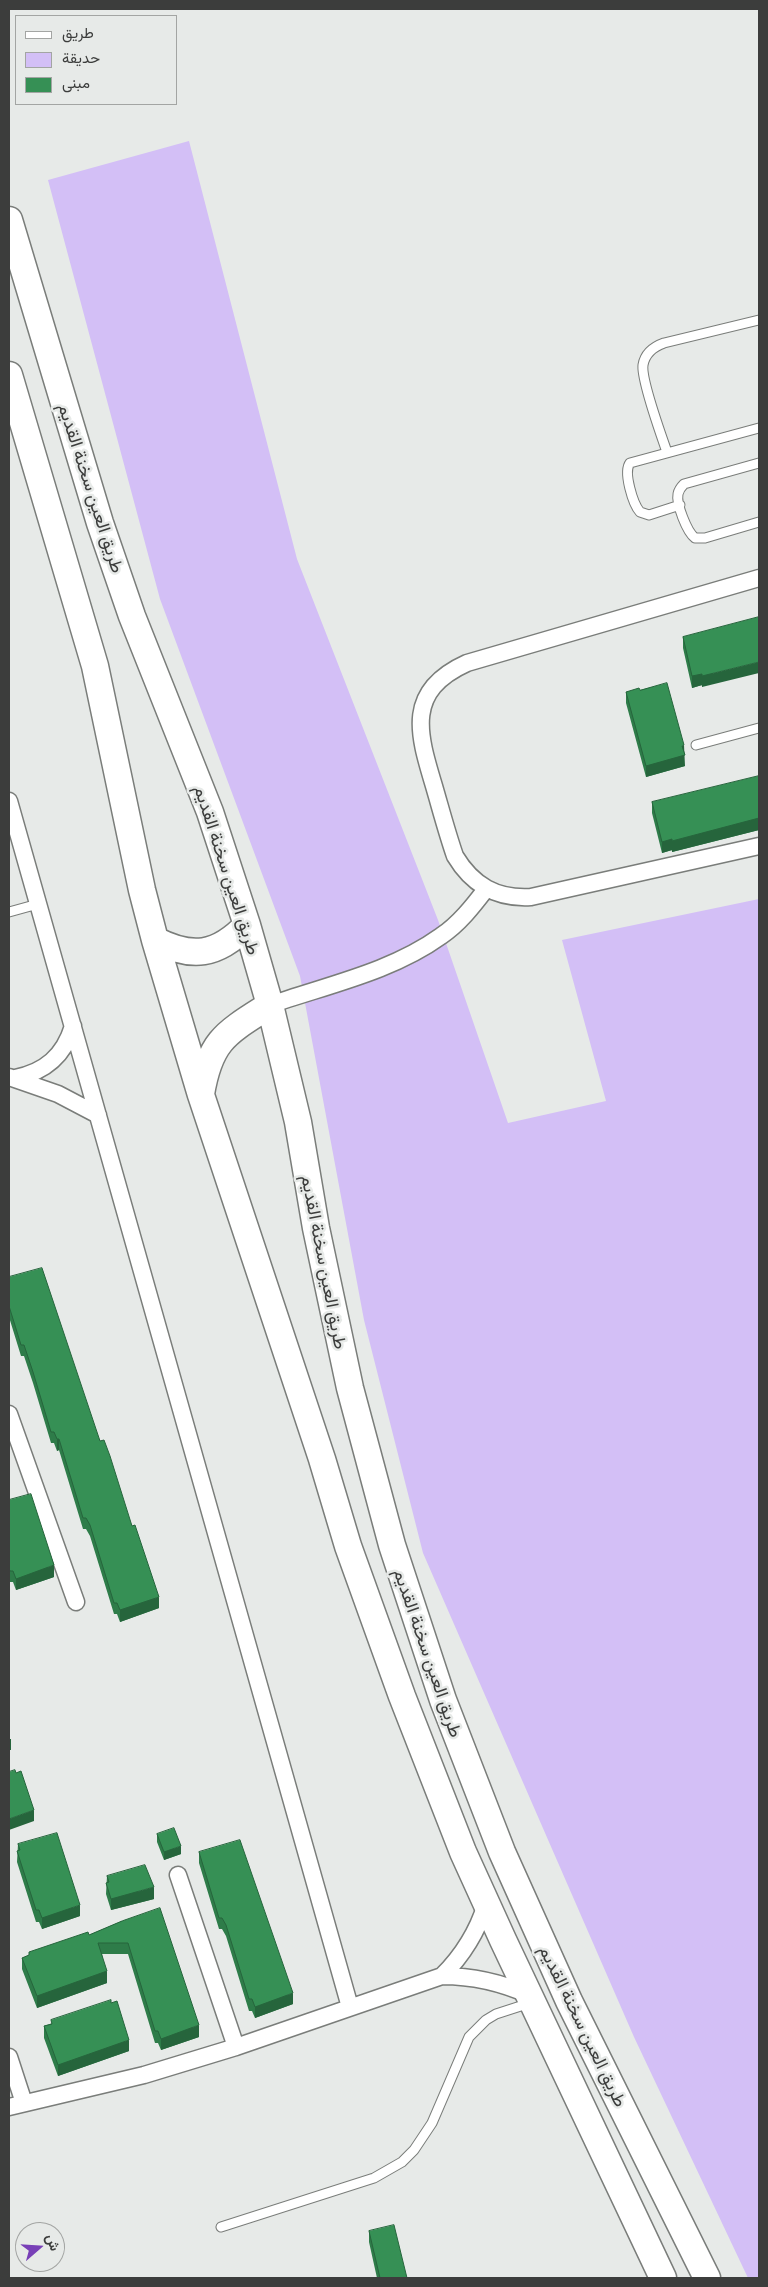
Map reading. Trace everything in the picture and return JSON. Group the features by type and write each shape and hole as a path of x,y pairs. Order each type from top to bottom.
{"main road":[{"name":"طريق العين سخنة القديم","path":"9,220 100,523 132,616 210,812 270,1005 298,1122 316,1228 350,1388 392,1545 443,1700 502,1852 569,2001 707,2278"},
{"name":"طريق العين سخنة القديم","path":"9,375 95,666 142,890 155,940 201,1095 322,1459 348,1546 402,1696 463,1852 663,2278"},
{"path":"155,940 173,950 194,953 214,950 232,940 246,925"},
{"path":"201,1095 205,1068 214,1049 227,1032 270,1005"}],"street":[{"path":"759,578 467,663 443,677 434,687 422,712 420,739 455,856 463,870 486,890 501,895 516,898 531,897 759,846"},
{"path":"9,801 350,2007"},
{"path":"270,1005 365,974 418,950 442,936 464,916 486,890"},
{"path":"12,1077 38,1072 57,1058 67,1043 73,1026"},
{"path":"12,1077 58,1094 98,1115"},
{"path":"9,1414 14,1448 76,1602"},
{"path":"178,1875 236,2047"},
{"path":"442,1976 454,1964 469,1943 486,1904"},
{"path":"9,2057 16,2105 144,2075 236,2047 442,1976 477,1978 495,1982 531,1999"}],"lane":[{"path":"667,452 643,374 645,358 649,351 664,344 759,320"},
{"path":"680,505 648,515 640,512 627,474 627,466 634,461 759,428"},
{"path":"759,463 684,484 678,493 687,530 694,538 700,539 759,522"},
{"path":"696,745 759,728"},
{"path":"9,912 38,904"},
{"path":"221,2226 374,2178 402,2162 414,2150 432,2123 469,2037 486,2020 531,1999"}],"green space":[{"path":"189,141 297,559 438,920 508,1123 606,1101 562,940 759,899 759,2278 748,2278 634,2037 423,1553 364,1320 300,976 160,599 48,180"}],"building":[{"path":"759,617 759,662 702,676 702,674 692,676 683,637"},
{"path":"667,683 685,755 646,766 626,692"},
{"path":"759,776 759,818 662,842 652,802"},
{"path":"42,1268 100,1441 104,1440 132,1526 135,1525 159,1597 120,1610 117,1603 114,1603 90,1525 86,1518 83,1518 59,1439 57,1439 54,1432 51,1432 24,1345 21,1345 9,1306 9,1277"},
{"path":"31,1494 54,1565 16,1579 13,1571 10,1571 9,1568 9,1500"},
{"path":"15,1770 16,1773 21,1771 34,1810 9,1819 9,1772"},
{"path":"174,1828 181,1846 164,1852 157,1834"},
{"path":"57,1833 80,1905 42,1918 39,1910 36,1910 17,1851 20,1850 18,1844"},
{"path":"240,1840 293,1993 255,2007 252,1999 249,1999 226,1925 222,1918 219,1918 199,1852"},
{"path":"145,1865 154,1887 111,1899 106,1883 109,1882 107,1876"},
{"path":"160,1908 199,2025 161,2039 158,2031 155,2031 128,1943 98,1943 107,1971 37,1996 22,1958 29,1955 29,1952 88,1932 89,1935"},
{"path":"111,2000 111,2003 117,2001 129,2040 58,2065 44,2026 52,2024 51,2020"},
{"path":"394,2225 407,2278 380,2278 369,2231"}]}
